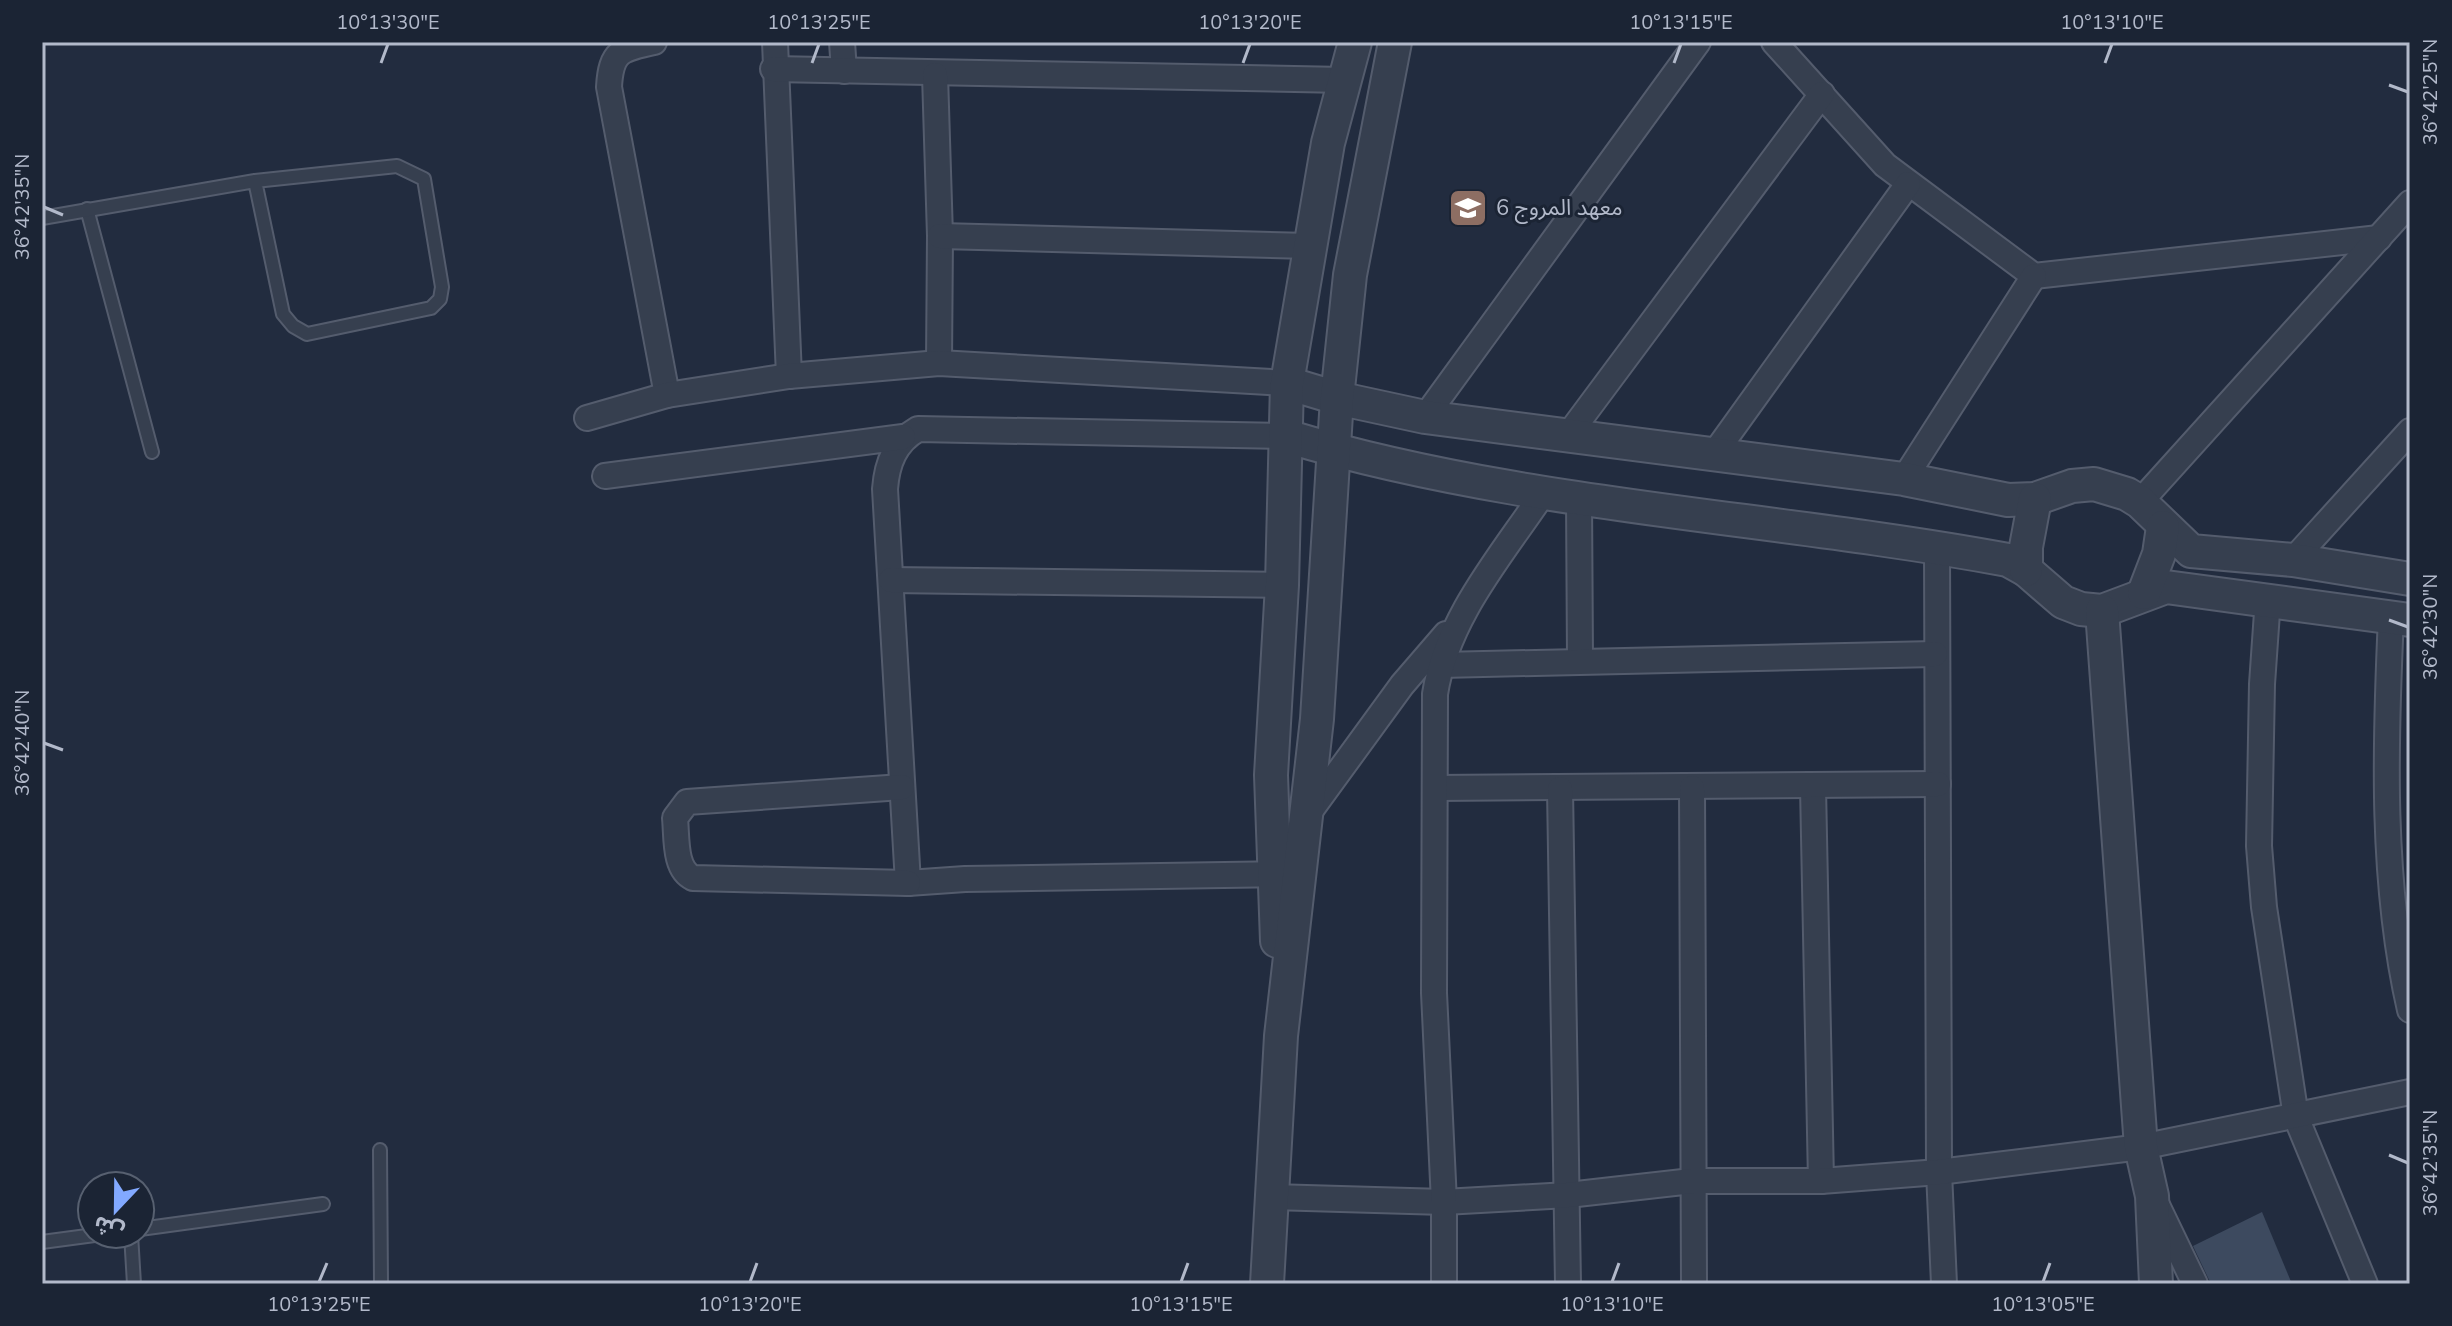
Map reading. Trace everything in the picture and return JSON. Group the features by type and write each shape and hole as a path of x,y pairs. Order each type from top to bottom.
{"street":[{"path":"654,42 627,48 615,56 610,67 609,87 667,395"},
{"path":"775,42 773,69 789,376"},
{"path":"842,42 844,71"},
{"path":"1267,1284 1288,874 1271,775 1282,585 1287,383 1309,246 1355,42"},
{"path":"1288,874 1308,814 1337,398 1350,275 1395,42"},
{"path":"1425,417 1698,42"},
{"path":"1774,42 1885,165 2034,276 2379,238"},
{"path":"773,69 935,75 1344,80"},
{"path":"935,75 940,236 939,363"},
{"path":"1569,434 1822,94"},
{"path":"1714,454 1908,184"},
{"path":"2140,502 2410,203"},
{"path":"940,236 1309,246"},
{"path":"1904,479 2034,276"},
{"path":"587,418 667,395 789,376 939,363 1287,383 1337,398 1425,417 1904,479 1994,498 2035,499 2072,486 2094,484 2127,494 2140,502 2183,546 2206,555 2293,560 2410,579"},
{"path":"605,476 903,437 918,429 1286,436 1333,450 1544,492 1937,547 2008,560 2026,570 2063,602 2102,611 2166,587 2268,598 2401,618 2388,805 2394,920 2410,1010"},
{"path":"2293,560 2410,431"},
{"path":"903,437 887,470 885,489 908,883"},
{"path":"1308,814 1402,685 1458,620 1544,492"},
{"path":"1579,498 1580,659"},
{"path":"2026,570 2026,547 2035,499"},
{"path":"2144,593 2159,554 2163,527"},
{"path":"1937,547 1939,1172 1944,1284"},
{"path":"891,580 1282,585"},
{"path":"2268,598 2262,684 2259,846 2264,907 2296,1117 2365,1284"},
{"path":"2102,611 2141,1147 2152,1196 2156,1284"},
{"path":"1444,1284 1444,1202 1434,993 1437,788 1434,708 1441,665 1458,620"},
{"path":"1441,665 1580,659 1935,654"},
{"path":"1437,788 1938,784"},
{"path":"902,787 687,802 675,818 680,866 684,874 693,878 908,883 1288,874"},
{"path":"1813,787 1821,1181"},
{"path":"1692,788 1694,1284"},
{"path":"1560,789 1568,1284"},
{"path":"1272,1197 1444,1202 1568,1195 1692,1181 1821,1181 1939,1172 2141,1147 2410,1092"},
{"path":"2152,1196 2195,1284"}],"lane":[{"path":"42,218 255,181 397,166 424,179 442,287 440,299 431,308 307,334 293,326 283,314 255,181"},
{"path":"87,209 152,452"},
{"path":"380,1150 381,1284"},
{"path":"156,1227 323,1204"},
{"path":"42,1242 76,1237"},
{"path":"132,1250 134,1284"}],"building":[{"path":"2262,1212 2292,1284 2211,1284 2193,1246"}],"place":[{"name":"معهد المروج 6","path":"1468,208"}]}
